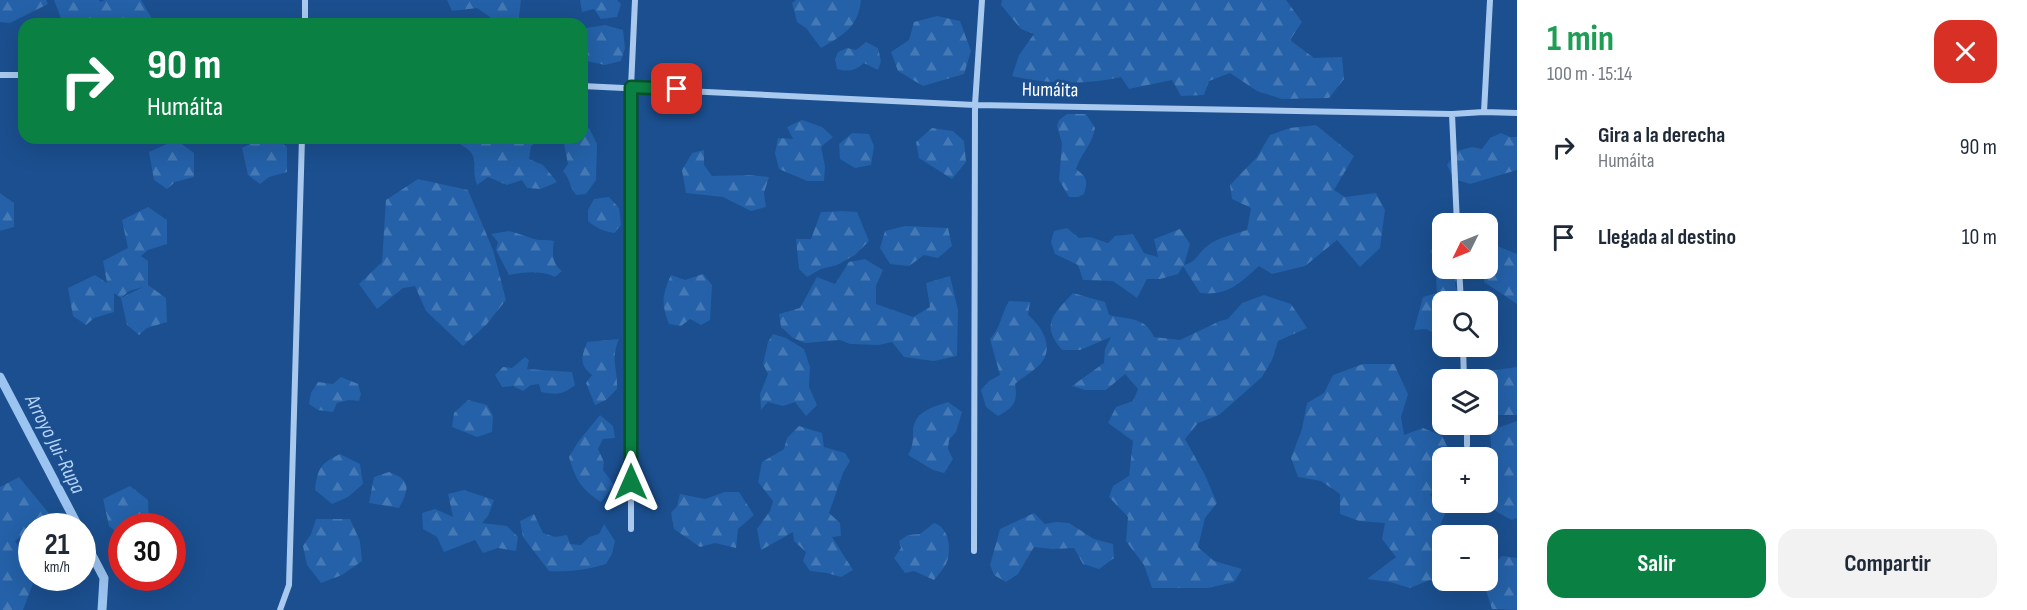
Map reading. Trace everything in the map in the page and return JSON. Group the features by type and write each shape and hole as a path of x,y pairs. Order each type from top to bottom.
{"street":[{"path":"305,0 305,18"},
{"path":"631,529 631,87 635,0"},
{"path":"974,551 975,105 982,0"},
{"path":"1484,112 1490,0"},
{"path":"0,75 18,75"},
{"name":"Humáita","path":"588,86 975,105 1452,114 1517,113"},
{"path":"1452,114 1456,213"},
{"path":"280,610 289,585 303,144"},
{"path":"1467,435 1467,445"}],"green space":[{"path":"0,0 46,0 48,4 10,23 0,22"},
{"path":"54,0 99,0 100,2 141,0 152,18 61,18"},
{"path":"447,0 521,0 519,18 490,18 477,8 452,11"},
{"path":"580,0 617,0 621,4 617,17 601,19 594,9 582,12"},
{"path":"796,0 861,0 857,17 848,30 821,48 806,28 797,22 792,3"},
{"path":"1002,0 1286,0 1302,22 1290,40 1314,58 1342,57 1344,79 1329,98 1282,99 1257,91 1230,73 1209,81 1204,95 1181,96 1172,80 1129,89 1121,77 1066,83 1012,76 1019,55 1034,34 1021,29 1001,5"},
{"path":"937,16 960,21 971,51 964,74 923,86 898,71 891,52 909,40 914,22"},
{"path":"605,25 623,30 625,48 621,61 605,65 588,61 588,28"},
{"path":"866,42 878,48 881,61 878,70 864,63 851,70 837,69 835,59 838,52 847,48 856,50"},
{"path":"1067,114 1086,114 1095,128 1092,139 1076,169 1086,182 1084,194 1078,197 1069,197 1059,180 1062,143 1057,126 1059,120"},
{"path":"802,120 822,127 833,137 821,147 825,166 824,181 807,181 779,169 775,153 778,138 793,139 787,127"},
{"path":"1316,125 1354,156 1334,190 1345,197 1376,193 1385,210 1380,248 1360,267 1337,240 1305,266 1272,274 1259,266 1226,291 1200,293 1183,266 1178,274 1160,279 1147,279 1137,298 1113,281 1083,280 1078,265 1055,254 1051,242 1054,231 1067,228 1079,238 1090,237 1108,243 1115,236 1133,234 1144,253 1158,257 1154,239 1180,229 1190,244 1184,265 1189,263 1215,241 1247,230 1251,208 1232,199 1230,185 1257,157 1270,135 1290,128"},
{"path":"588,128 597,144 596,180 586,194 576,195 563,171 568,164 564,144 588,144"},
{"path":"932,128 953,131 964,141 966,162 952,179 919,158 916,142"},
{"path":"852,133 869,134 874,146 871,165 855,168 840,159 839,144"},
{"path":"1501,133 1517,137 1517,170 1470,184 1454,179 1447,165 1457,151 1472,147 1482,149 1490,138"},
{"path":"167,144 182,144 194,153 194,177 175,182 167,189 154,180 149,152"},
{"path":"250,144 283,144 287,147 287,172 269,177 260,184 248,175 242,148"},
{"path":"460,144 534,144 531,146 529,159 543,165 557,182 541,189 527,188 522,180 507,185 488,177 477,185 473,156"},
{"path":"704,150 704,165 712,176 769,177 764,193 766,207 751,211 723,197 686,193 682,170 692,153"},
{"path":"418,179 468,190 493,250 506,300 486,325 463,346 426,311 415,286 403,288 377,309 359,284 382,262 386,200"},
{"path":"0,193 14,203 14,227 0,231"},
{"path":"609,197 619,208 621,225 614,233 600,229 588,221 588,210 594,199"},
{"path":"148,207 167,220 167,244 148,250 141,256 148,261 148,285 166,298 167,322 147,328 139,335 127,325 121,298 114,293 114,312 94,318 86,325 73,316 68,288 95,275 107,283 103,261 128,248 122,220","holes":["143,287 121,298 129,291"]},
{"path":"821,212 857,212 869,241 855,255 807,277 799,269 796,239 811,239"},
{"path":"905,226 948,228 952,246 938,258 924,255 909,266 890,264 880,248 885,231"},
{"path":"509,231 536,240 554,241 553,258 562,271 555,277 538,272 509,275 496,250 498,242 491,234"},
{"path":"1498,246 1517,254 1517,304 1484,282 1484,279 1498,279"},
{"path":"865,259 883,270 876,286 876,304 913,317 930,307 926,283 950,276 958,310 957,356 934,361 904,357 892,342 879,345 850,344 840,340 805,343 793,338 781,327 779,314 800,308 817,277 835,284 849,262"},
{"path":"703,274 712,285 710,320 701,325 690,319 681,326 669,324 664,300 671,275 685,280"},
{"path":"1436,279 1457,279 1455,284 1457,291 1437,291"},
{"path":"1073,293 1105,302 1109,315 1141,322 1146,325 1154,337 1180,340 1228,319 1242,303 1264,295 1291,304 1307,328 1278,341 1272,360 1262,377 1219,415 1198,423 1185,439 1217,503 1205,518 1198,547 1214,561 1242,569 1234,582 1208,588 1152,588 1144,565 1126,541 1128,517 1109,497 1113,486 1129,476 1133,441 1108,423 1116,407 1133,401 1138,389 1125,374 1106,390 1085,390 1072,386 1104,363 1105,349 1111,337 1080,350 1062,350 1052,333 1052,320"},
{"path":"1432,294 1432,332 1426,329 1414,330 1423,297"},
{"path":"1009,301 1030,302 1028,315 1041,330 1047,349 1042,362 1015,384 1014,404 998,416 986,407 981,390 989,381 1000,375 990,339"},
{"path":"773,334 786,338 804,349 810,367 809,387 817,405 806,416 795,402 783,406 768,402 761,410 760,394 768,374 763,364 768,342"},
{"path":"619,339 615,359 617,389 606,400 595,405 586,383 592,375 582,360 587,342"},
{"path":"525,357 529,360 527,369 572,372 575,385 567,391 555,394 541,392 539,384 531,385 523,391 513,386 502,387 495,375 503,367 512,368"},
{"path":"1363,364 1394,364 1408,394 1401,417 1404,435 1423,428 1432,432 1432,435 1442,436 1448,447 1432,447 1432,492 1430,495 1432,513 1446,513 1440,525 1432,525 1432,581 1410,588 1367,579 1396,557 1382,539 1385,523 1359,521 1340,514 1340,494 1321,481 1298,477 1291,458 1302,429 1307,403 1324,393 1333,375"},
{"path":"1517,367 1517,415 1498,415 1498,370"},
{"path":"341,377 358,384 361,394 359,401 349,400 337,403 333,412 318,410 309,404 311,393 318,382 333,384"},
{"path":"468,400 487,405 493,416 492,432 477,437 452,427 454,413"},
{"path":"948,402 962,412 956,432 949,440 948,449 953,459 944,473 933,470 908,455 912,447 914,425 920,415"},
{"path":"600,415 613,426 615,438 603,439 598,449 604,462 603,470 614,485 601,502 588,493 580,483 569,457"},
{"path":"1517,421 1517,518 1512,520 1498,512 1498,447 1491,447 1490,435 1498,435 1498,428"},
{"path":"799,426 822,433 824,447 845,453 850,461 843,473 829,513 840,523 841,536 832,537 853,570 841,577 810,571 803,561 806,552 794,541 793,532 761,550 757,529 770,511 773,501 758,482 762,462 784,449 787,438"},
{"path":"340,454 360,464 363,484 348,497 332,504 315,490 316,483 324,464"},
{"path":"389,472 402,478 405,482 405,495 399,508 369,503 374,477"},
{"path":"19,477 49,513 18,513 18,539 15,541 18,546 18,591 30,591 23,610 0,610 0,487"},
{"path":"130,486 148,500 149,513 108,513 108,522 103,499"},
{"path":"464,490 494,500 488,516 482,523 507,526 518,537 516,551 498,548 483,553 475,540 444,552 437,537 423,529 422,513 435,509 453,517 448,494"},
{"path":"725,492 739,492 754,515 738,529 736,548 715,543 700,547 674,529 671,513 677,506 680,494 705,499"},
{"path":"1034,513 1045,524 1069,523 1094,539 1113,544 1114,558 1099,569 1083,564 1074,548 1034,547 1018,574 1006,582 994,575 990,565 1000,529"},
{"path":"534,514 543,533 555,537 567,535 570,544 581,545 589,537 599,534 604,524 615,541 612,554 606,564 578,570 549,571 523,537 520,521"},
{"path":"316,519 350,519 360,541 362,561 342,575 321,583 307,565 303,546 311,534"},
{"path":"934,523 943,530 948,540 949,553 945,566 934,580 914,571 905,573 894,558 901,548 899,541 908,535 920,534"},
{"path":"1502,556 1517,558 1517,610 1492,609 1486,591 1498,591 1498,559"}],"waterway":[{"name":"Arroyo Jui-Rupa","path":"0,377 71,513"},
{"name":"Arroyo Jui-Rupa","path":"96,563 104,578 102,610"}],"route":[{"path":"631,482 631,87 677,89"}]}
